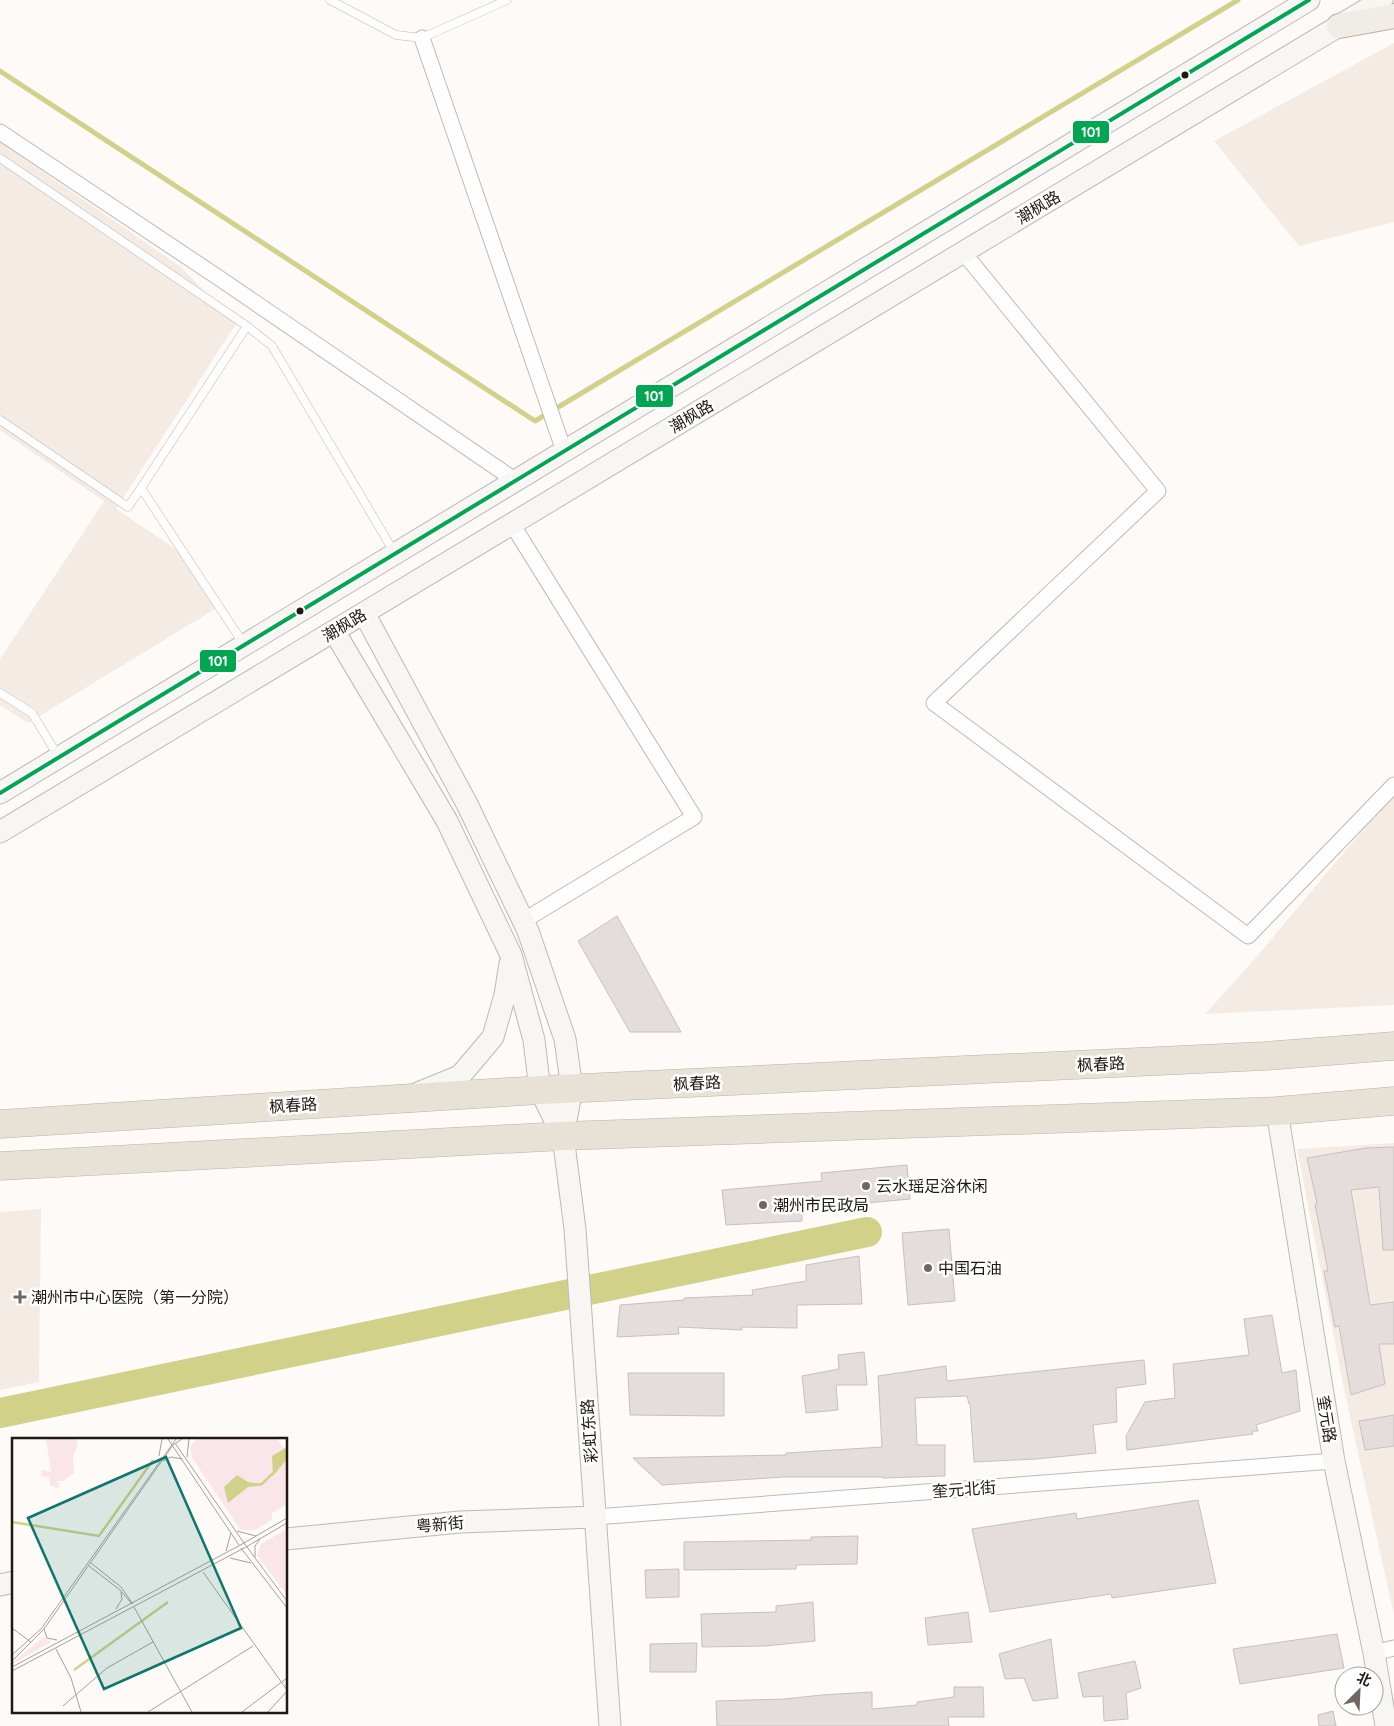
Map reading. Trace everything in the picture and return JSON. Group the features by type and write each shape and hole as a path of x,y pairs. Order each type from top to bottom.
{"highway":[{"name":"枫春路","path":"0,1124 540,1090 1265,1056 1394,1046"},
{"path":"0,1166 563,1136 1277,1111 1394,1101"}],"main road":[{"path":"0,793 1309,0"},
{"name":"潮枫路","path":"0,832 1382,0"},
{"path":"1339,26 1394,16"},
{"path":"364,613 467,804 523,921 565,1039 572,1089 563,1136"},
{"path":"334,631 447,821 511,955 534,1040 540,1090 563,1136"},
{"path":"405,1098 460,1076 492,1037 505,995 511,955"},
{"name":"奎元路","path":"1277,1111 1334,1461 1384,1650 1386,1726"},
{"name":"彩虹东路","path":"563,1136 575,1229 610,1726"},
{"name":"粤新街","path":"288,1539 460,1522 595,1517"}],"street":[{"path":"422,38 564,451"},
{"path":"0,132 219,278 516,481"},
{"path":"963,252 1158,491 934,703 1248,936 1394,784"},
{"path":"512,524 694,817 523,921"},
{"name":"奎元北街","path":"595,1517 1334,1461"}],"lane":[{"path":"330,0 396,35 422,38 506,0"},
{"path":"0,158 247,326 272,346 395,554"},
{"path":"0,420 128,507 247,326"},
{"path":"141,488 245,645"},
{"path":"0,693 32,713 59,758"}],"shaded area":[{"path":"1394,43 1394,222 1299,246 1214,141"},
{"path":"0,142 181,267 236,324 116,509 183,554 215,609 28,723 0,705 0,659 104,501 0,430"},
{"path":"1394,796 1394,1005 1205,1014 1253,961 1382,807"},
{"path":"1394,1143 1394,1615 1345,1394 1297,1149"},
{"name":"潮州市中心医院（第一分院）","path":"41,1209 39,1382 0,1390 0,1212"}],"building":[{"path":"617,916 681,1032 630,1032 578,941"},
{"path":"1394,1147 1394,1250 1383,1250 1379,1187 1351,1190 1370,1305 1394,1302 1394,1344 1379,1344 1385,1384 1351,1395 1339,1326 1335,1327 1324,1271 1328,1271 1315,1204 1317,1203 1307,1158 1366,1148"},
{"path":"907,1165 910,1199 802,1209 802,1221 726,1225 722,1190 822,1181 821,1173"},
{"path":"949,1229 955,1301 908,1305 902,1233"},
{"path":"859,1256 862,1304 797,1305 797,1328 742,1327 742,1330 678,1327 679,1334 617,1337 620,1305 684,1300 684,1298 753,1295 752,1290 806,1281 806,1265"},
{"path":"1272,1315 1282,1373 1296,1370 1300,1411 1256,1425 1258,1431 1252,1431 1253,1434 1127,1450 1126,1436 1145,1402 1175,1398 1173,1364 1249,1355 1244,1319"},
{"path":"864,1352 867,1385 836,1385 838,1410 806,1413 802,1376 839,1369 838,1355"},
{"path":"1144,1360 1146,1384 1116,1388 1117,1422 1093,1425 1096,1453 1036,1459 974,1462 970,1404 967,1396 915,1398 917,1445 945,1445 945,1476 883,1478 784,1477 662,1485 633,1458 786,1455 786,1453 882,1447 878,1376 946,1366 947,1381"},
{"path":"628,1373 724,1373 724,1416 630,1415"},
{"path":"1394,1415 1394,1446 1365,1450 1359,1421"},
{"path":"1198,1500 1216,1583 1112,1598 1111,1594 990,1612 972,1529 1076,1513 1077,1519"},
{"path":"858,1536 857,1564 796,1565 796,1569 684,1570 684,1542 811,1540 811,1537"},
{"path":"679,1569 679,1597 646,1598 645,1570"},
{"path":"813,1602 815,1641 765,1646 702,1647 701,1614 776,1612 776,1606"},
{"path":"968,1612 972,1642 928,1645 925,1618"},
{"path":"1337,1634 1344,1666 1334,1666 1334,1670 1240,1684 1233,1649"},
{"path":"1051,1639 1058,1698 1033,1701 1024,1678 1005,1679 999,1654"},
{"path":"697,1643 696,1672 650,1672 650,1644"},
{"path":"1135,1661 1141,1688 1126,1693 1128,1719 1104,1721 1103,1696 1083,1697 1078,1673"},
{"path":"954,1687 983,1687 984,1717 948,1717 949,1726 717,1726 716,1701 784,1699 872,1692 872,1709 917,1705 917,1702 954,1697"},
{"path":"1333,1711 1336,1726 1319,1726 1318,1715"}],"waterway":[{"path":"0,71 535,421 1238,0"},
{"path":"0,1413 867,1232"}],"transit line":[{"name":"101","path":"0,793 1309,0"}],"place":[{"name":"云水瑶足浴休闲","path":"866,1186"},
{"name":"潮州市民政局","path":"763,1205"},
{"name":"中国石油","path":"928,1268"},
{"name":"潮州市中心医院（第一分院）","path":"20,1297"}]}
